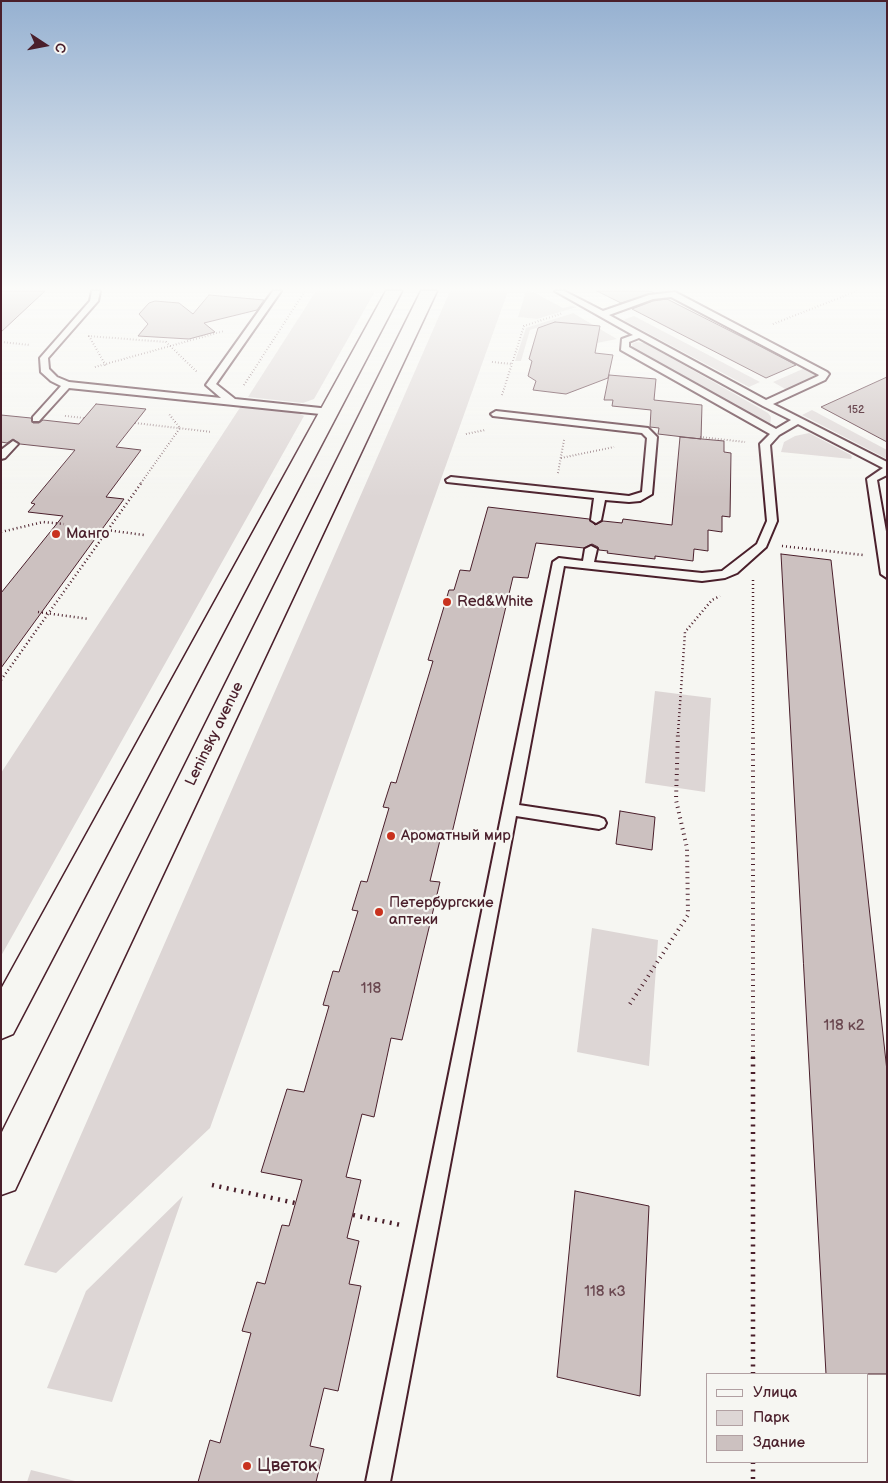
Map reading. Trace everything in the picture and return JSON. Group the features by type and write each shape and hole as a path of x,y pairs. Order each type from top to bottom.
{"main road":[{"path":"1,1024 357,360"},
{"name":"Leninsky avenue","path":"1,1176 396,360"}],"lane":[{"path":"44,360 44,370 54,379 67,385 330,412"},
{"path":"228,360 211,385 232,402"},
{"path":"644,360 771,438"},
{"path":"686,360 887,468 872,480 887,574"},
{"path":"766,404 822,378 824,374 797,360"},
{"path":"36,419 67,385"},
{"path":"451,480 629,499 640,498 647,494 652,437 645,430 496,414"},
{"path":"771,438 798,420"},
{"path":"378,1482 559,562 702,578 725,574 733,570 762,545 772,521 771,438"},
{"path":"1,456 13,444"},
{"path":"596,520 600,496"},
{"path":"588,565 591,549"},
{"path":"510,809 599,823"}],"path":[{"path":"102,360 119,390"},
{"path":"54,379 122,360"},
{"path":"186,360 211,385"},
{"path":"232,402 259,360"},
{"path":"466,434 492,428 513,360"},
{"path":"492,362 512,364"},
{"path":"153,394 180,428"},
{"path":"135,423 212,432"},
{"path":"1,680 180,428"},
{"path":"700,437 771,438"},
{"path":"554,491 565,439"},
{"path":"561,458 620,445"},
{"path":"1,532 43,522 64,524"},
{"path":"99,529 144,535"},
{"path":"775,552 782,546 884,558"},
{"path":"744,582 753,577 752,1373"},
{"path":"630,1004 688,915 687,848 676,800 685,632 712,600 728,591"},
{"path":"38,612 89,619"},
{"path":"212,1185 296,1203"},
{"path":"353,1215 428,1231"},
{"path":"752,1463 752,1482"}],"green space":[{"path":"272,360 336,360 314,399 303,403 248,397"},
{"path":"420,360 483,360 210,1128 56,1273 24,1265"},
{"path":"653,360 675,360 768,413 771,417 770,426"},
{"path":"699,360 718,360 760,382 749,387"},
{"path":"805,368 815,375 814,378 787,390 773,382"},
{"path":"241,406 297,412 304,416 1,956 1,773"},
{"path":"812,410 887,450 887,459 802,415"},
{"path":"809,433 851,455 851,459 781,452 784,442 795,436"},
{"path":"655,691 711,698 705,792 645,783"},
{"path":"592,928 658,940 649,1066 577,1052"},
{"path":"183,1196 112,1402 47,1388 86,1291"},
{"path":"31,1470 79,1482 27,1482"}],"building":[{"path":"612,360 608,378 566,394 533,390 536,381 528,376 532,361"},
{"path":"731,360 787,360 796,365 766,378"},
{"path":"609,375 656,379 654,400 702,405 701,439 658,434 659,428 650,427 651,410 612,406 613,400 604,400"},
{"path":"887,377 887,442 821,407"},
{"path":"96,404 146,409 116,447 141,450 106,497 124,499 1,668 1,593 63,516 28,512 35,504 31,503 75,450 20,444 13,439 7,443 1,442 1,415 31,418 33,423 39,423 43,420 79,424"},
{"path":"680,437 724,441 724,452 731,453 730,517 722,516 722,532 708,530 708,551 694,549 693,561 655,556 655,559 607,553 608,551 599,550 598,547 592,544 584,548 536,543 528,578 513,577 452,833 442,832 430,881 440,882 402,1040 391,1038 374,1117 362,1114 346,1177 361,1180 347,1238 359,1241 349,1284 361,1286 338,1391 324,1388 310,1446 324,1449 316,1482 198,1482 210,1440 220,1443 251,1333 242,1331 257,1282 265,1284 282,1225 289,1226 302,1180 261,1172 287,1089 304,1092 329,1006 323,1005 333,971 339,972 358,911 352,910 361,881 367,882 389,808 383,807 391,782 396,783 433,661 428,660 449,590 454,590 460,570 470,571 488,507 589,519 595,525 603,521 622,523 623,519 672,525"},
{"path":"781,554 831,560 887,1071 887,1374 826,1373"},
{"path":"620,811 655,817 652,850 616,844"},
{"path":"575,1191 649,1206 640,1396 557,1377"}],"place":[{"name":"Манго","path":"56,534"},
{"name":"Red&White","path":"447,602"},
{"name":"Ароматный мир","path":"391,836"},
{"name":"Петербургские аптеки","path":"379,912"},
{"name":"Цветок","path":"247,1466"}]}
